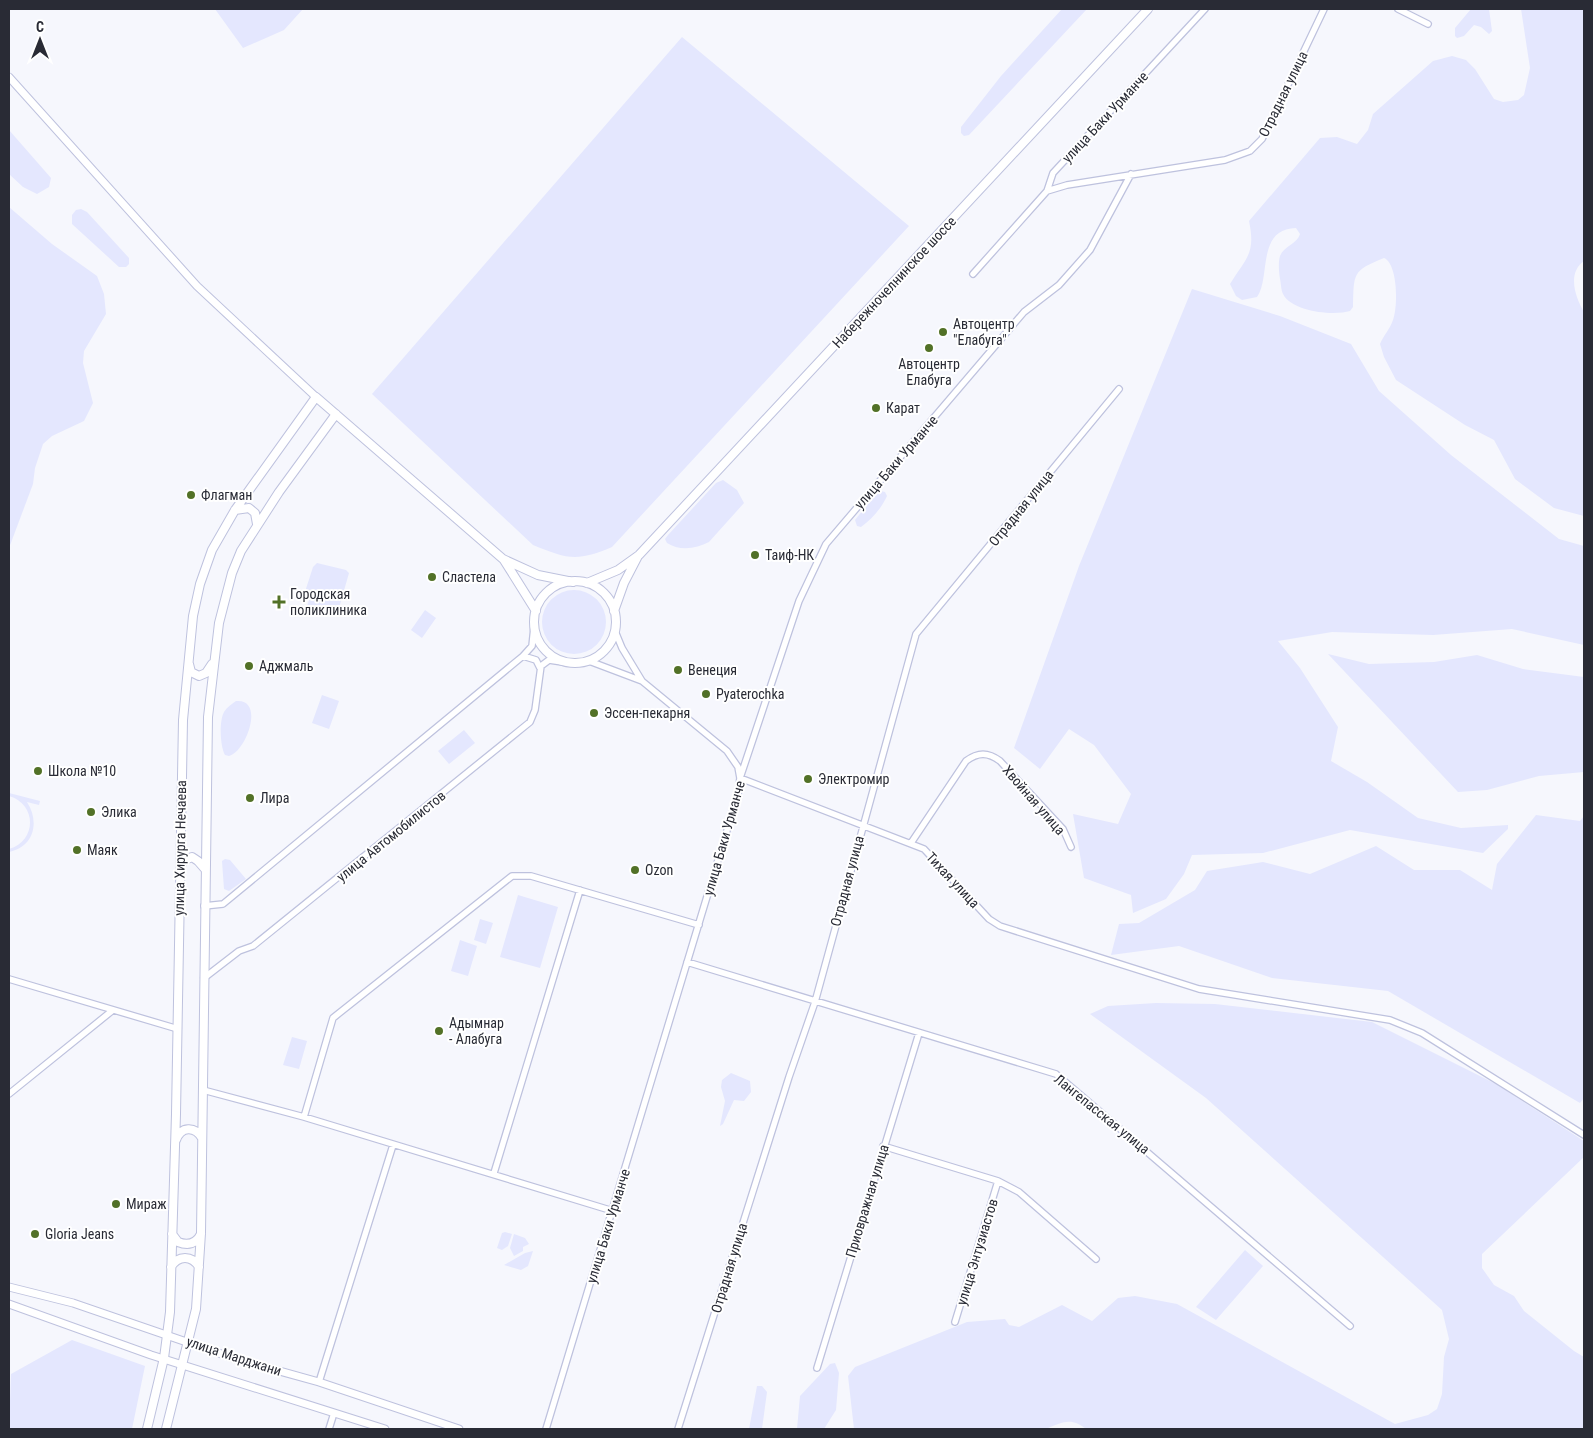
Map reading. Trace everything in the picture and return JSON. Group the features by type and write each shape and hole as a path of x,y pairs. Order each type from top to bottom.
{"main road":[{"name":"Набережночелнинское шоссе","path":"587,584 618,570 639,555 1148,9"},
{"path":"316,397 503,559 525,590 536,611"},
{"name":"улица Хирурга Нечаева","path":"148,1425 169,1335 176,1140 183,720 193,616 206,565 212,550 235,510 316,397"},
{"name":"улица Хирурга Нечаева","path":"165,1428 189,1342 196,1309 202,1233 204,906 208,717 219,623 232,573 241,551 257,524 336,414"},
{"path":"235,510 249,508 255,513 257,524"},
{"name":"Набережночелнинское шоссе","path":"614,611 624,583 639,555"},
{"path":"503,559 538,575 587,584 604,594 614,611 615,631 606,650 589,661 569,663 560,661 546,651 536,636 534,627 536,611 546,594 554,588 573,582"},
{"path":"188,660 191,672 199,676 206,673 213,663"},
{"path":"179,871 184,861 192,857 198,860 205,868"},
{"path":"176,1140 182,1130 188,1129 194,1130 202,1138"},
{"path":"172,1232 178,1242 189,1244 199,1238 202,1233"},
{"path":"171,1267 177,1260 185,1258 193,1260 199,1267"},
{"path":"148,1425 156,1429"}],"street":[{"name":"улица Баки Урманче","path":"973,274 1047,190 1053,173 1205,9"},
{"name":"Отрадная улица","path":"1047,190 1131,174 1233,158 1256,145 1266,132 1324,9"},
{"path":"1398,9 1428,24"},
{"path":"9,77 197,286 316,397"},
{"name":"улица Баки Урманче","path":"546,1429 699,926 738,794 740,778 799,601 826,544 1024,312 1059,286 1090,250 1131,174"},
{"name":"Отрадная улица","path":"678,1429 789,1077 815,1002 862,825 916,634 1119,389"},
{"path":"204,906 223,904 523,656 532,646 534,627"},
{"path":"615,631 622,648 642,681"},
{"path":"523,656 536,660 540,668 549,660 569,663"},
{"path":"589,661 642,681 727,751 738,767 740,778"},
{"name":"улица Автомобилистов","path":"204,978 240,951 253,946 530,722 535,710 540,668"},
{"name":"Хвойная улица","path":"911,843 966,761 980,754 993,756 1063,829 1071,847"},
{"name":"Тихая улица","path":"740,778 924,848 989,919 1000,926 1199,989 1390,1020 1422,1033 1584,1135"},
{"path":"304,1117 333,1018 512,876 531,876 699,926"},
{"path":"494,1173 580,890"},
{"name":"Лангепасская улица","path":"687,962 1056,1074 1350,1326"},
{"path":"9,979 178,1029"},
{"path":"9,1094 113,1010"},
{"name":"Приовражная улица","path":"817,1368 883,1146 919,1033"},
{"path":"203,1090 304,1117 393,1145 494,1173 613,1211"},
{"path":"319,1382 393,1145"},
{"name":"улица Энтузиастов","path":"883,1146 998,1181 1019,1192 1096,1259"},
{"name":"улица Энтузиастов","path":"955,1322 998,1181"},
{"name":"улица Марджани","path":"9,1287 73,1303 236,1359 319,1382 459,1429"},
{"name":"улица Марджани","path":"9,1304 164,1358 385,1429"},
{"path":"329,1429 334,1413"}],"shaded area":[{"path":"215,9 303,9 284,30 243,48"},
{"path":"1062,9 1087,9 969,135 964,136 961,133 961,127 1001,76"},
{"path":"1471,9 1489,9 1492,31 1489,34 1481,27 1474,25 1464,36 1457,38 1455,36 1455,28"},
{"path":"1521,9 1584,9 1584,261 1576,272 1574,285 1584,312 1584,516 1554,508 1515,479 1494,440 1465,425 1396,380 1384,357 1380,344 1392,323 1396,306 1396,286 1392,268 1384,258 1360,270 1355,280 1353,307 1350,311 1324,313 1304,309 1288,300 1283,294 1279,273 1279,259 1284,250 1300,234 1296,228 1283,230 1270,245 1261,289 1257,297 1242,300 1236,296 1230,284 1245,261 1250,249 1251,232 1249,221 1320,138 1337,137 1357,144 1368,130 1373,114 1433,61 1452,56 1466,60 1475,69 1494,99 1503,102 1518,100 1524,95 1530,68"},
{"path":"682,37 909,226 612,547 581,557 564,556 533,545 372,394"},
{"path":"9,130 51,178 49,187 37,194 23,187 9,174"},
{"path":"9,207 52,244 97,276 104,294 106,314 84,351 83,363 93,403 84,421 52,436 43,444 35,468 33,484 9,548"},
{"path":"81,209 87,212 129,258 129,264 126,267 119,267 72,224 72,215 76,210"},
{"path":"1192,289 1280,316 1351,344 1379,391 1451,455 1559,539 1584,546 1584,645 1512,629 1433,635 1332,632 1278,641 1300,668 1338,727 1331,761 1367,782 1418,818 1461,828 1508,825 1508,829 1483,853 1350,830 1263,853 1192,855 1184,874 1166,899 1133,913 1131,895 1084,878 1073,814 1118,824 1131,794 1094,745 1069,729 1040,769 1014,748 1079,566"},
{"path":"723,480 737,490 744,503 709,542 688,548 672,546 667,543 665,539 668,535 716,483"},
{"path":"881,491 885,492 887,496 882,505 865,524 861,527 857,526 855,520 875,495"},
{"path":"317,563 346,570 349,573 337,615 307,606 309,600 303,598 313,567"},
{"path":"568,590 580,590 597,599 604,610 606,622 604,634 597,645 580,654 568,654 556,649 547,640 542,628 542,616 547,604 556,595"},
{"path":"425,610 436,618 422,638 411,630"},
{"path":"1328,654 1369,664 1434,662 1477,655 1523,669 1584,677 1584,772 1539,776 1487,790 1458,792"},
{"path":"322,695 339,701 329,729 312,723"},
{"path":"236,701 245,702 250,708 250,726 242,745 229,756 225,755 222,746 221,721 225,710"},
{"path":"464,730 475,743 449,764 438,751"},
{"path":"9,793 40,801 39,805 27,802 33,818 32,833 24,845 9,852 9,849 18,845 25,838 29,831 30,822 29,814 25,807 18,800 9,796"},
{"path":"1536,815 1580,821 1584,816 1584,1098 1580,1103 1388,991 1272,978 1179,946 1111,955 1119,924 1139,923 1195,890 1207,871 1263,862 1310,874 1376,846 1414,870 1460,870 1492,890 1497,864"},
{"path":"225,859 230,860 246,879 229,891 224,889 222,861"},
{"path":"518,895 558,907 540,968 500,957"},
{"path":"480,919 493,923 486,944 474,940"},
{"path":"460,940 477,946 468,976 451,971"},
{"path":"1156,1003 1215,1004 1372,1022 1496,1084 1584,1141 1584,1157 1482,1254 1482,1268 1494,1285 1514,1296 1524,1311 1584,1357 1584,1429 1086,1429 1076,1423 1067,1422 1046,1429 854,1429 848,1376 855,1367 967,1322 1005,1319 1009,1325 1019,1327 1062,1305 1092,1321 1118,1298 1135,1296 1177,1304 1395,1424 1428,1415 1437,1409 1442,1394 1444,1357 1449,1339 1442,1310 1206,1098 1090,1014 1108,1006"},
{"path":"292,1037 307,1041 299,1069 283,1065"},
{"path":"731,1073 750,1081 751,1092 744,1101 734,1100 723,1124 720,1126 725,1101 721,1087 722,1080"},
{"path":"502,1233 512,1234 508,1246 502,1250 497,1248"},
{"path":"514,1234 525,1238 529,1244 523,1247 523,1251 514,1256 510,1248"},
{"path":"1245,1250 1263,1266 1216,1320 1196,1307"},
{"path":"533,1251 528,1266 521,1270 504,1265 525,1253"},
{"path":"72,1340 145,1366 132,1429 9,1429 11,1374"},
{"path":"835,1363 839,1373 836,1410 824,1429 797,1429 800,1396 830,1364"},
{"path":"757,1386 762,1386 767,1392 762,1429 749,1429"}],"place":[{"name":"Автоцентр \"Елабуга\"","path":"943,332"},
{"name":"Автоцентр Елабуга","path":"929,348"},
{"name":"Карат","path":"876,408"},
{"name":"Флагман","path":"191,495"},
{"name":"Таиф-НК","path":"755,555"},
{"name":"Сластела","path":"432,577"},
{"name":"Городская поликлиника","path":"279,602"},
{"name":"Аджмаль","path":"249,666"},
{"name":"Венеция","path":"678,670"},
{"name":"Pyaterochka","path":"706,694"},
{"name":"Эссен-пекарня","path":"594,713"},
{"name":"Школа №10","path":"38,771"},
{"name":"Электромир","path":"808,779"},
{"name":"Лира","path":"250,798"},
{"name":"Элика","path":"91,812"},
{"name":"Маяк","path":"77,850"},
{"name":"Ozon","path":"635,870"},
{"name":"Адымнар - Алабуга","path":"439,1031"},
{"name":"Мираж","path":"116,1204"},
{"name":"Gloria Jeans","path":"35,1234"}]}
